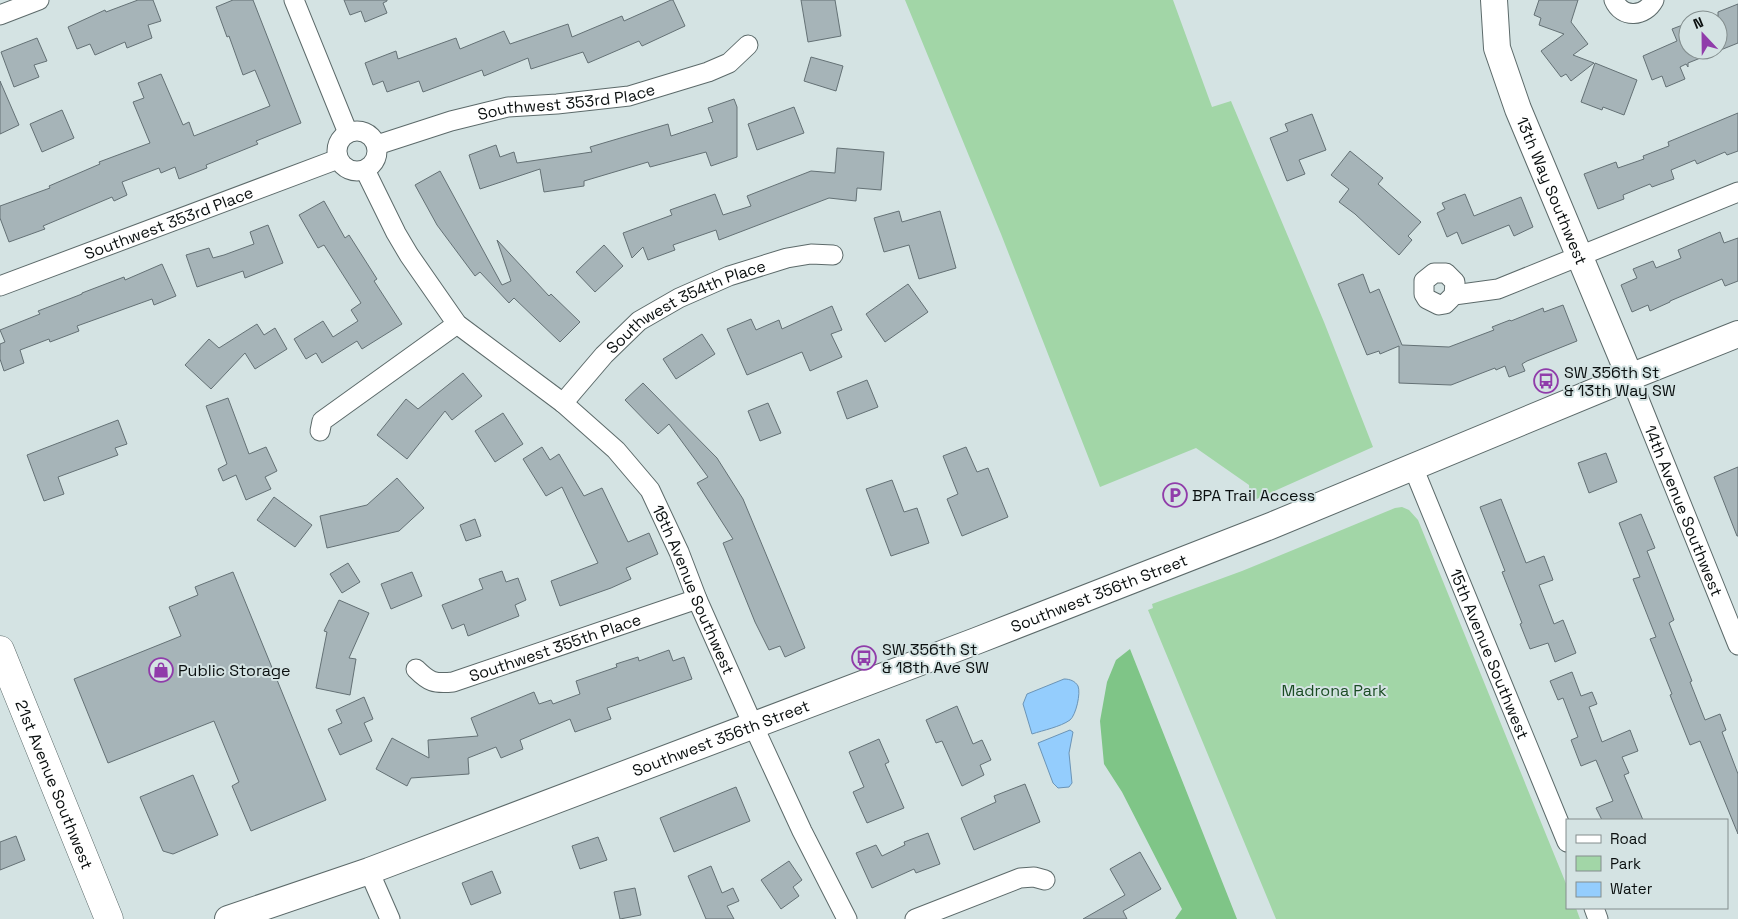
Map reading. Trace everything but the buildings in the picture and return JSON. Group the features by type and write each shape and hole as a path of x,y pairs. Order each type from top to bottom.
{"main road":[{"name":"13th Way Southwest","path":"1494,0 1497,48 1518,109 1630,377"},
{"name":"Southwest 356th Street","path":"228,919 369,870 754,726 1273,525 1738,334"},
{"name":"21st Avenue Southwest","path":"0,650 109,919"},
{"path":"86,919 88,911 89,870"}],"street":[{"path":"0,15 39,0"},
{"path":"294,0 348,133"},
{"path":"1614,0 1621,10 1635,14 1648,8 1654,0"},
{"name":"Southwest 353rd Place","path":"377,146 451,121 508,107 628,96 708,72 729,63 748,45"},
{"path":"357,131 370,136 377,146 376,159 365,170 354,171 346,169 338,159 336,150 337,144 348,133 357,131"},
{"name":"Southwest 353rd Place","path":"0,286 338,159"},
{"name":"18th Avenue Southwest","path":"365,170 409,255 457,324 563,403 616,450 650,490 802,831 847,919"},
{"path":"1454,295 1498,290 1738,192"},
{"name":"Southwest 354th Place","path":"563,403 604,355 640,321 679,298 729,276 787,258 811,254 833,255"},
{"path":"320,431 322,421 457,324"},
{"name":"14th Avenue Southwest","path":"1630,377 1738,644"},
{"name":"15th Avenue Southwest","path":"1413,467 1566,840"},
{"name":"Southwest 355th Place","path":"416,669 426,679 438,684 453,682 697,599"},
{"path":"369,870 390,919"},
{"path":"915,919 1020,878 1034,877 1045,880"}],"green space":[{"path":"905,0 1173,0 1212,107 1231,101 1324,322 1373,447 1250,502 1249,485 1196,448 1100,487 1001,234"},
{"name":"Madrona Park","path":"1402,507 1409,510 1418,520 1566,884 1566,909 1576,909 1580,919 1276,919 1148,610 1153,608 1152,604 1242,571 1395,508"},
{"path":"1130,649 1237,919 1175,919 1182,909 1122,792 1104,764 1100,721 1107,682 1116,660"}],"water":[{"path":"1064,679 1074,682 1079,689 1074,714 1070,720 1062,725 1032,734 1023,704 1027,694"},
{"path":"1070,730 1073,732 1069,753 1072,783 1069,787 1058,788 1053,783 1038,743"}],"place":[{"name":"SW 356th St & 13th Way SW","path":"1546,381"},
{"name":"BPA Trail Access","path":"1175,495"},
{"name":"SW 356th St & 18th Ave SW","path":"864,658"},
{"name":"Public Storage","path":"161,670"}]}
